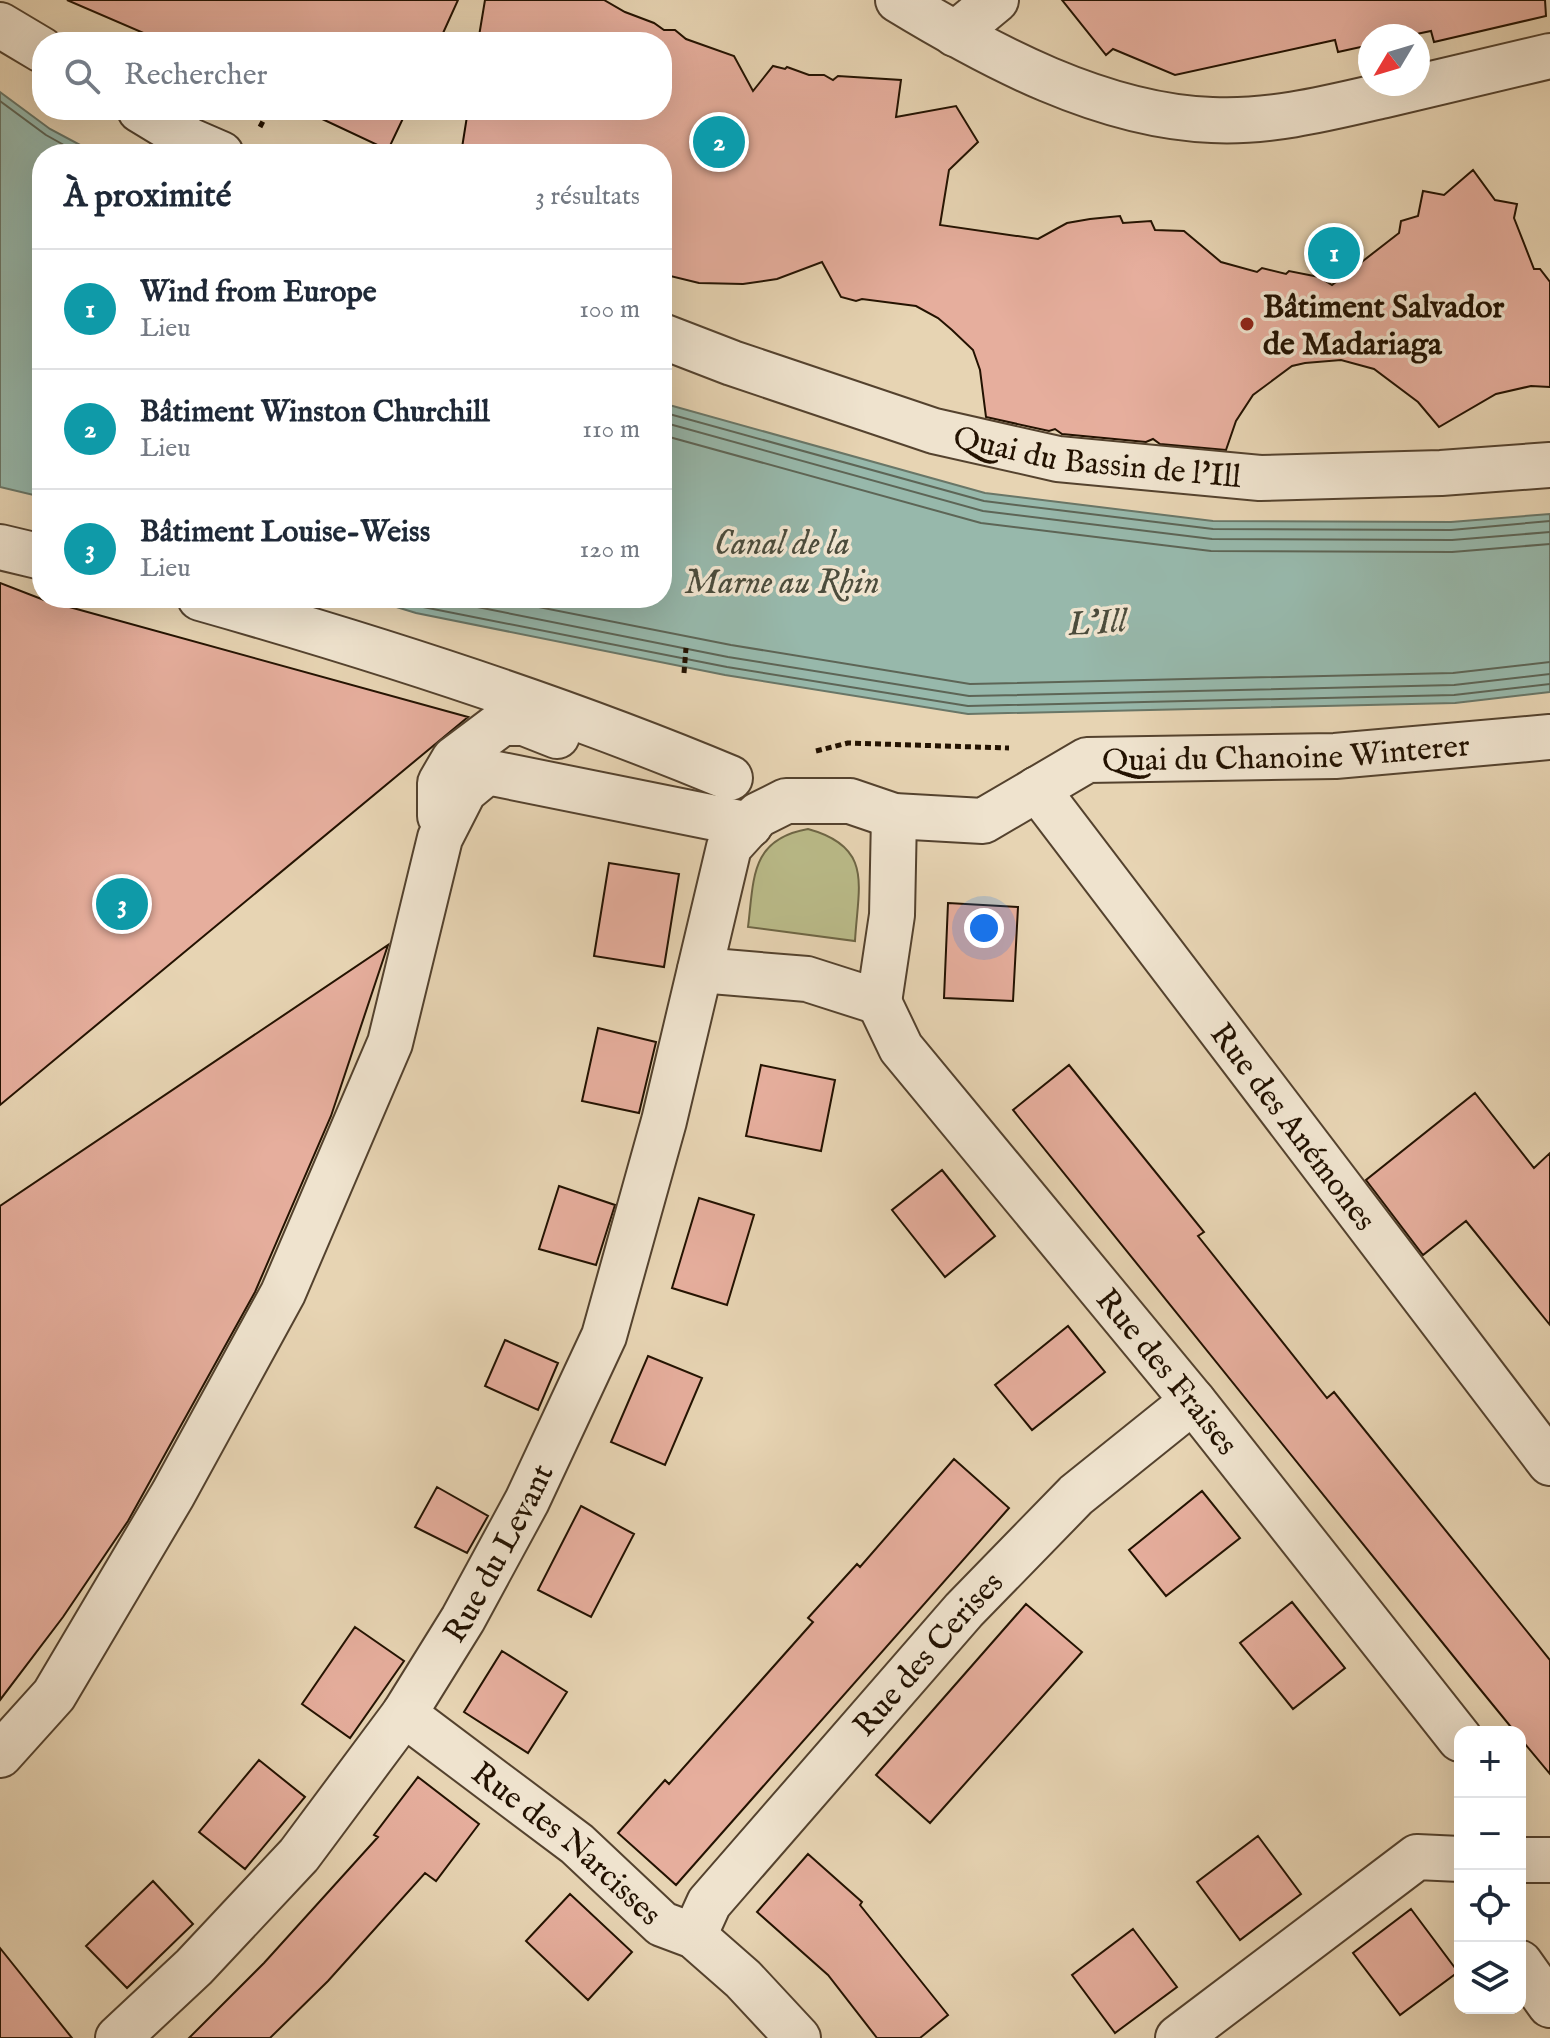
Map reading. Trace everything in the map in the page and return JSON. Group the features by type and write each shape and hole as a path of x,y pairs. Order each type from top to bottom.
{"street":[{"path":"898,0 1005,61 1101,98 1166,116 1214,121 1276,117 1341,105 1550,56"},
{"path":"955,34 996,0"},
{"path":"0,25 32,44"},
{"path":"156,120 198,144"},
{"name":"Quai du Bassin de l'Ill","path":"672,340 934,431 1058,459 1260,478 1441,473 1550,465"},
{"path":"0,547 32,555"},
{"path":"236,608 360,643 662,749 730,778"},
{"path":"0,1755 54,1695 173,1494 283,1293 390,1043 440,838 440,783 454,759 502,723 524,723 754,820"},
{"name":"Quai du Chanoine Winterer","path":"754,820 786,801 850,801 894,816 983,821 1087,760 1335,756 1550,737"},
{"name":"Rue des Anémones","path":"1037,789 1550,1463"},
{"path":"700,970 807,979 879,1002 892,915 894,816"},
{"name":"Rue du Levant","path":"118,2038 194,1967 299,1855 404,1714 463,1619 527,1501 604,1336 664,1121 729,847 754,820"},
{"name":"Rue des Fraises","path":"879,1002 901,1048 1193,1401 1454,1731"},
{"name":"Rue des Cerises","path":"694,1936 709,1903 964,1610 1076,1495 1193,1401"},
{"name":"Rue des Narcisses","path":"404,1714 577,1844 662,1924 694,1936 743,1979 798,2038"},
{"path":"1178,2038 1417,1857 1454,1859"},
{"path":"1526,1860 1550,1860"},
{"path":"1526,1971 1550,2005"}],"path":[{"path":"684,673 686,648"},
{"path":"806,753 848,743 1015,748"}],"green space":[{"path":"808,829 844,846 853,858 859,886 855,941 748,927 754,878 765,852 789,834"}],"water":[{"path":"0,92 32,116 32,120 38,120 78,144 32,144 32,495 0,487"},
{"name":"Canal de la Marne au Rhin","path":"672,406 985,493 1213,521 1451,522 1550,514 1550,692 1455,703 968,714 725,675 400,608 672,608"}],"building":[{"path":"67,0 458,0 444,32 141,32"},
{"name":"Bâtiment Salvador de Madariaga","path":"485,0 604,0 664,30 675,30 686,39 734,56 753,91 773,66 787,67 809,75 824,75 833,80 838,76 901,80 896,117 956,106 978,142 949,170 940,225 1038,239 1067,223 1120,216 1123,223 1151,221 1155,230 1184,231 1221,262 1257,272 1262,268 1319,277 1332,285 1399,233 1401,221 1418,216 1423,191 1444,195 1473,170 1495,200 1517,204 1514,218 1534,269 1540,269 1550,282 1550,387 1531,386 1496,394 1439,427 1418,402 1374,369 1341,360 1305,363 1292,366 1253,395 1236,421 1226,450 1160,444 1153,439 1146,442 1062,434 1055,429 1049,431 986,417 980,370 973,350 952,330 916,306 841,297 822,262 777,279 743,284 699,283 672,276 672,144 463,144 466,120 672,120 672,32 480,32"},
{"path":"1062,0 1545,0 1546,16 1434,42 1430,24 1358,24 1358,48 1338,52 1335,40 1175,75 1113,49 1106,55"},
{"path":"324,120 402,120 391,144 375,144"},
{"path":"0,583 32,595 32,608 73,608 468,717 0,1105"},
{"path":"609,863 679,874 664,967 594,956"},
{"path":"948,903 1018,907 1013,1001 944,998"},
{"path":"388,945 331,1116 255,1292 128,1521 63,1617 0,1700 0,1206"},
{"path":"598,1028 656,1042 639,1113 582,1101"},
{"path":"761,1065 835,1080 821,1151 746,1136"},
{"path":"1069,1065 1204,1232 1198,1236 1327,1398 1334,1392 1550,1660 1550,1774 1526,1745 1526,1726 1510,1726 1013,1110"},
{"path":"1475,1093 1534,1168 1550,1153 1550,1325 1466,1221 1423,1255 1366,1180"},
{"path":"942,1170 995,1236 945,1277 892,1210"},
{"path":"559,1186 615,1205 596,1265 539,1249"},
{"path":"699,1198 754,1215 727,1305 672,1288"},
{"path":"1068,1326 1105,1372 1032,1430 995,1385"},
{"path":"505,1340 558,1363 538,1410 485,1386"},
{"path":"648,1356 702,1378 665,1465 611,1442"},
{"path":"954,1459 1009,1508 676,1885 618,1833 665,1780 669,1784 813,1622 808,1618 857,1564 860,1567"},
{"path":"437,1487 488,1516 467,1553 415,1527"},
{"path":"1202,1491 1240,1538 1166,1596 1129,1550"},
{"path":"581,1506 634,1534 591,1617 538,1590"},
{"path":"1292,1602 1345,1668 1293,1709 1240,1643"},
{"path":"1026,1604 1082,1652 930,1823 876,1775"},
{"path":"355,1627 404,1661 350,1738 302,1704"},
{"path":"502,1651 567,1692 528,1753 464,1712"},
{"path":"259,1760 305,1797 245,1869 199,1832"},
{"path":"418,1777 479,1824 436,1881 425,1873 328,1981 270,2038 189,2038 264,1963 378,1837 374,1835"},
{"path":"1258,1836 1301,1894 1240,1940 1197,1882"},
{"path":"808,1854 862,1902 860,1905 948,2015 920,2038 877,2038 828,1975 757,1912"},
{"path":"153,1881 193,1924 127,1988 86,1946"},
{"path":"570,1894 632,1952 588,2000 526,1941"},
{"path":"1411,1909 1454,1967 1454,1975 1400,2015 1353,1953"},
{"path":"1133,1929 1177,1987 1115,2033 1072,1975"},
{"path":"0,1948 72,2038 0,2038"}],"place":[{"name":"Bâtiment Winston Churchill","path":"719,142"},
{"name":"Wind from Europe","path":"1334,253"},
{"name":"Bâtiment Salvador de Madariaga","path":"1247,324"},
{"name":"Bâtiment Louise-Weiss","path":"122,904"}],"water label":[{"name":"L'Ill","path":"1097,621"}]}
